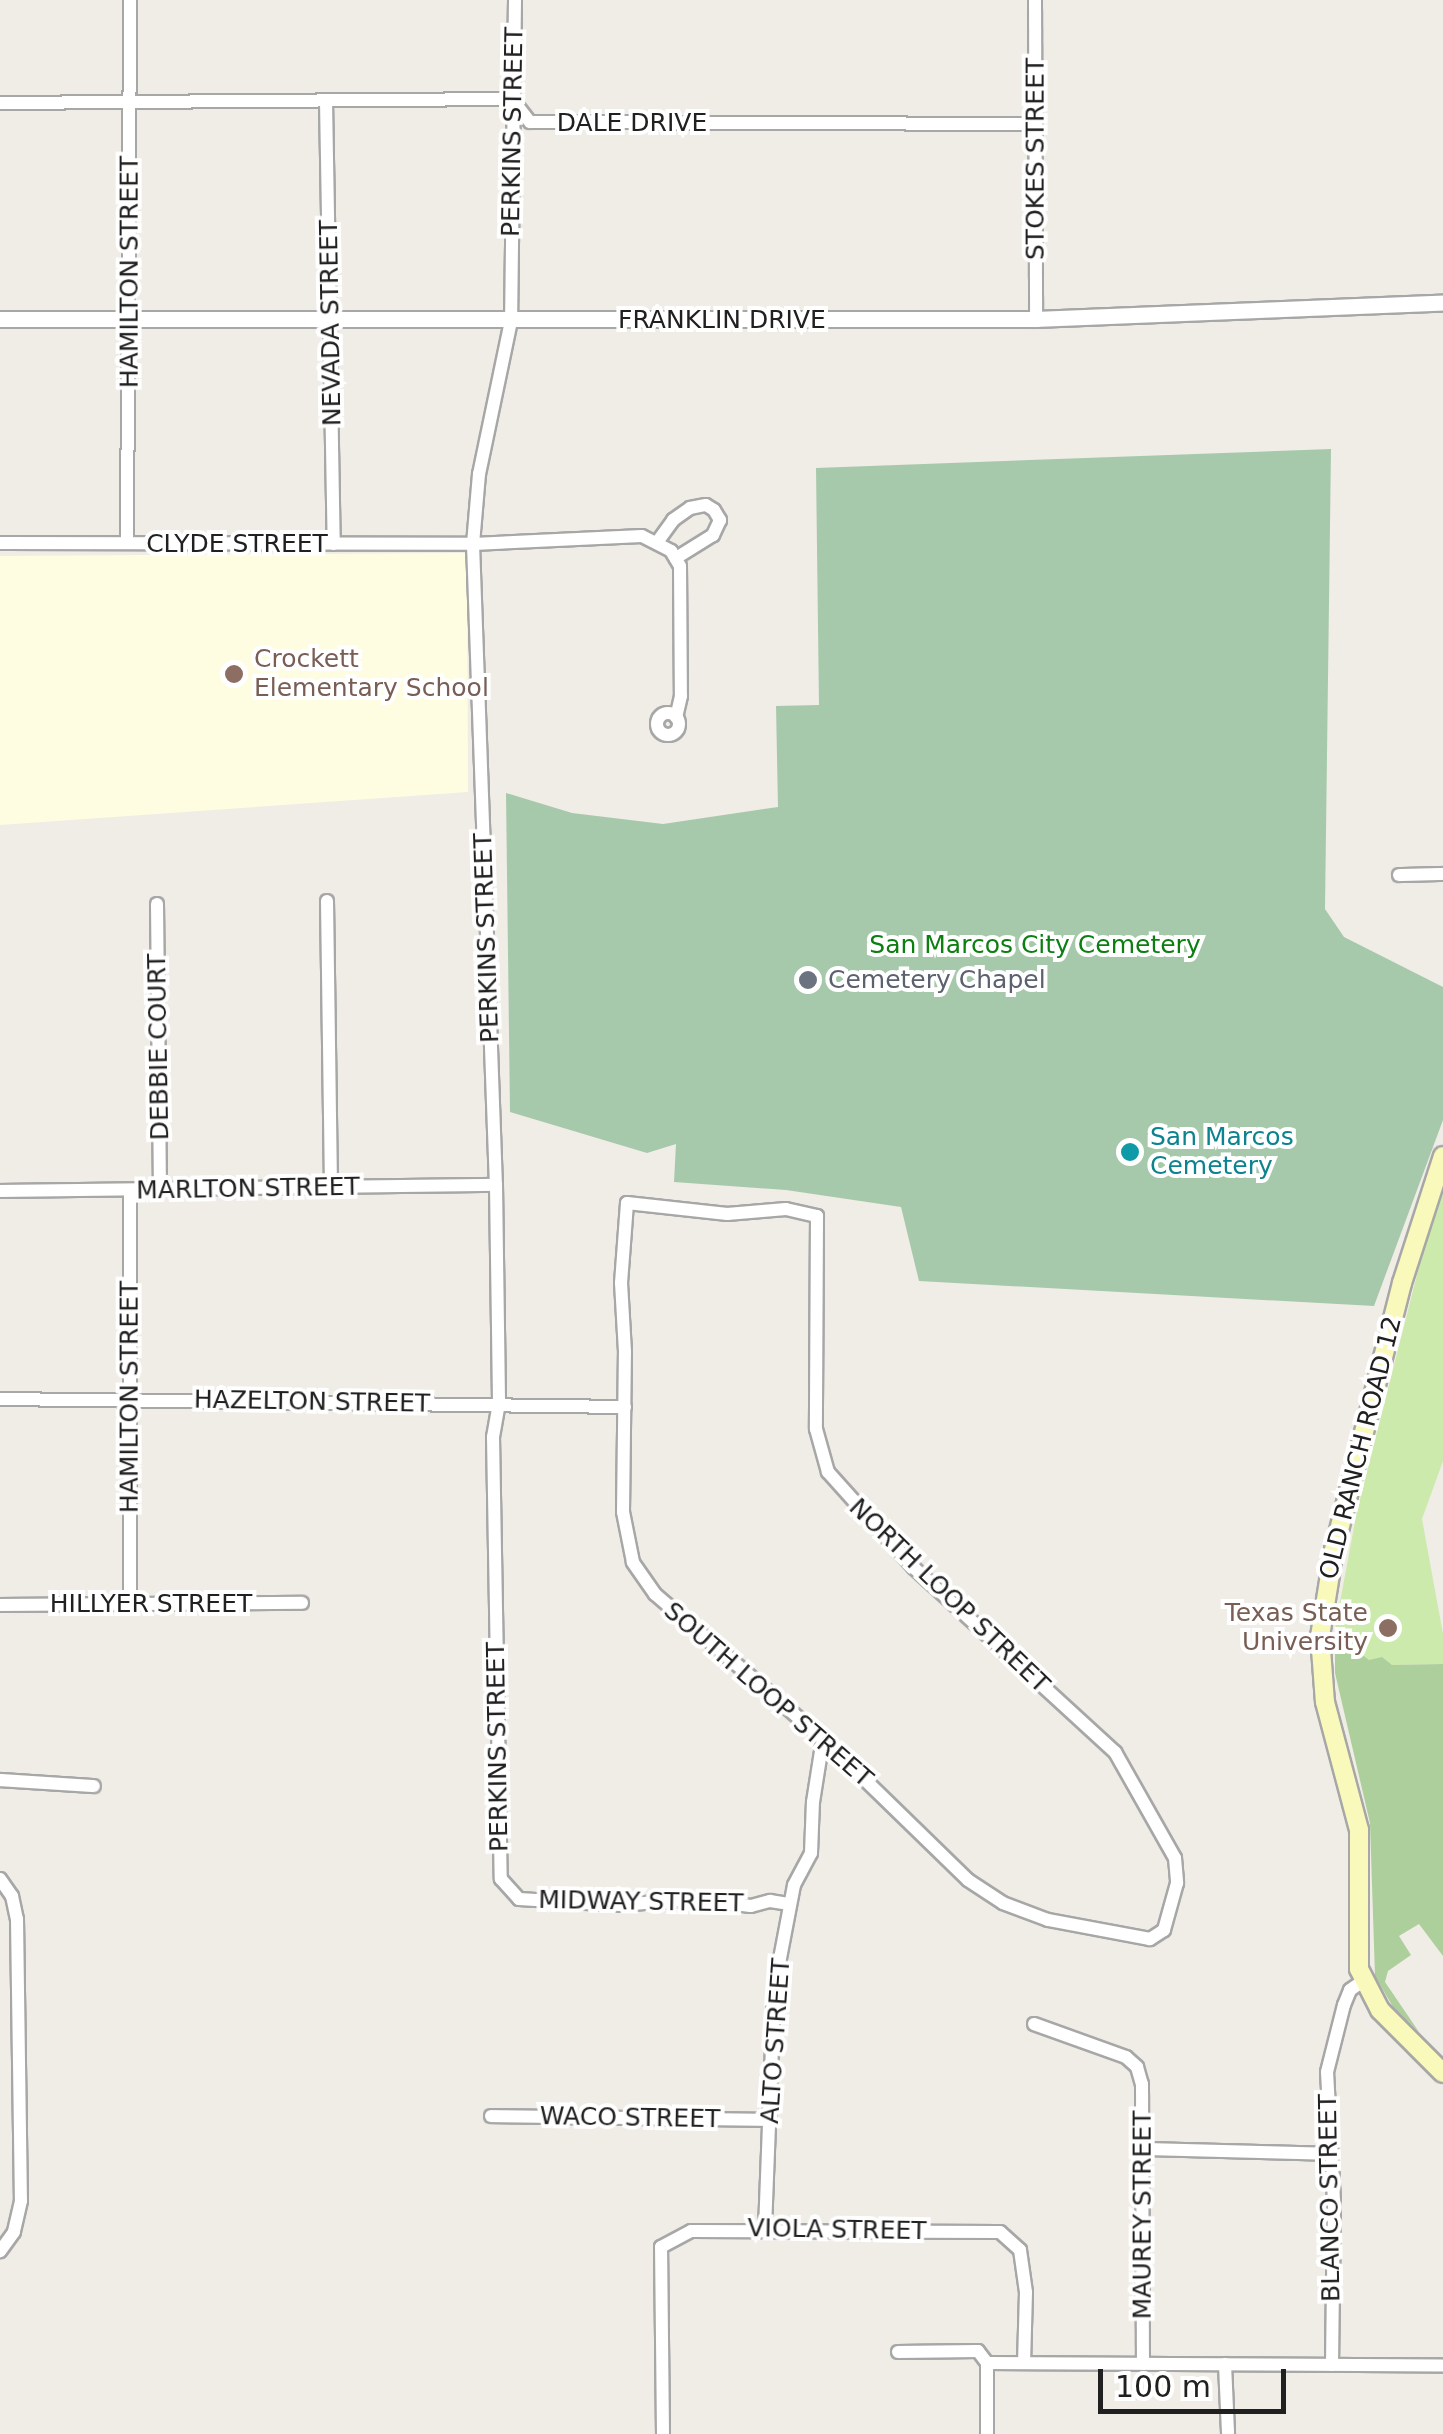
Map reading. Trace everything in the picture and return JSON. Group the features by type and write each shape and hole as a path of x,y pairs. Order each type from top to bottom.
{"main road":[{"name":"OLD RANCH ROAD 12","path":"1363,1981 1357,1951 1358,1830 1325,1702 1322,1622 1334,1550 1402,1283 1443,1156"},
{"path":"1363,1981 1380,2010 1443,2073"}],"street":[{"name":"HAMILTON STREET","path":"128,543 130,0"},
{"name":"PERKINS STREET","path":"501,1879 493,1437 500,1403 496,1184 473,544 479,474 510,321 515,0"},
{"name":"STOKES STREET","path":"1035,0 1036,319"},
{"path":"0,103 512,99"},
{"name":"DALE DRIVE","path":"512,99 530,122 1036,124"},
{"name":"NEVADA STREET","path":"326,102 334,544"},
{"name":"FRANKLIN DRIVE","path":"0,318 1036,319 1443,303"},
{"path":"676,558 713,535 720,520 714,510 706,505 690,508 674,520 658,541 680,566 681,677 676,717"},
{"name":"CLYDE STREET","path":"0,543 473,544 642,536 658,541"},
{"path":"1399,876 1443,874"},
{"path":"327,900 331,1188"},
{"name":"DEBBIE COURT","path":"157,904 160,1190"},
{"name":"MARLTON STREET","path":"0,1191 496,1184"},
{"name":"HAMILTON STREET","path":"130,1191 130,1604"},
{"name":"NORTH LOOP STREET","path":"627,1203 727,1214 786,1209 816,1216 816,1429 828,1472 914,1568 1115,1752 1175,1858 1172,1912 1164,1930 1150,1939 1115,1933"},
{"name":"SOUTH LOOP STREET","path":"627,1203 621,1283 623,1512 633,1562 670,1610 823,1739 968,1880 1003,1903 1048,1920 1115,1933"},
{"name":"HAZELTON STREET","path":"0,1399 625,1407"},
{"name":"HILLYER STREET","path":"0,1605 302,1602"},
{"name":"ALTO STREET","path":"765,2229 774,1990 794,1885 811,1853 813,1802 823,1739"},
{"path":"0,1780 94,1786"},
{"path":"0,1879 12,1896 17,1919 21,2179 20,2218 0,2251"},
{"name":"MIDWAY STREET","path":"501,1879 519,1899 620,1905 694,1899 751,1906 770,1901 790,1904"},
{"name":"BLANCO STREET","path":"1332,2365 1328,2072 1344,2005 1350,1990 1363,1981"},
{"name":"MAUREY STREET","path":"1034,2024 1126,2057 1137,2068 1142,2084 1144,2364"},
{"name":"WACO STREET","path":"492,2116 768,2120"},
{"path":"1142,2149 1330,2154"},
{"name":"VIOLA STREET","path":"663,2434 661,2247 691,2230 1000,2232 1020,2250 1026,2292 1024,2363"},
{"path":"898,2352 978,2351 987,2363 987,2434"},
{"path":"987,2363 1443,2365"},
{"path":"1225,2364 1228,2434"}],"shaded area":[{"name":"Crockett Elementary School","path":"467,553 468,792 0,825 0,556"}],"green space":[{"name":"San Marcos City Cemetery","path":"1331,449 1325,909 1344,937 1443,987 1443,1120 1374,1306 919,1281 901,1207 786,1190 674,1182 676,1144 647,1153 510,1112 506,793 572,813 663,824 778,807 776,706 819,705 816,468"},
{"path":"1443,1194 1443,1461 1422,1519 1443,1634 1443,1664 1392,1665 1369,1660 1345,1642 1335,1643 1335,1629 1357,1511 1421,1259"},
{"path":"1345,1641 1369,1660 1382,1657 1392,1665 1443,1664 1443,1956 1419,1924 1399,1936 1411,1955 1388,1971 1385,1982 1419,2032 1393,2007 1375,1976 1370,1823 1335,1673 1335,1643"}],"place":[{"name":"Crockett Elementary School","path":"234,674"},
{"name":"Cemetery Chapel","path":"808,980"},
{"name":"San Marcos Cemetery","path":"1130,1152"},
{"name":"Texas State University","path":"1388,1628"}]}
